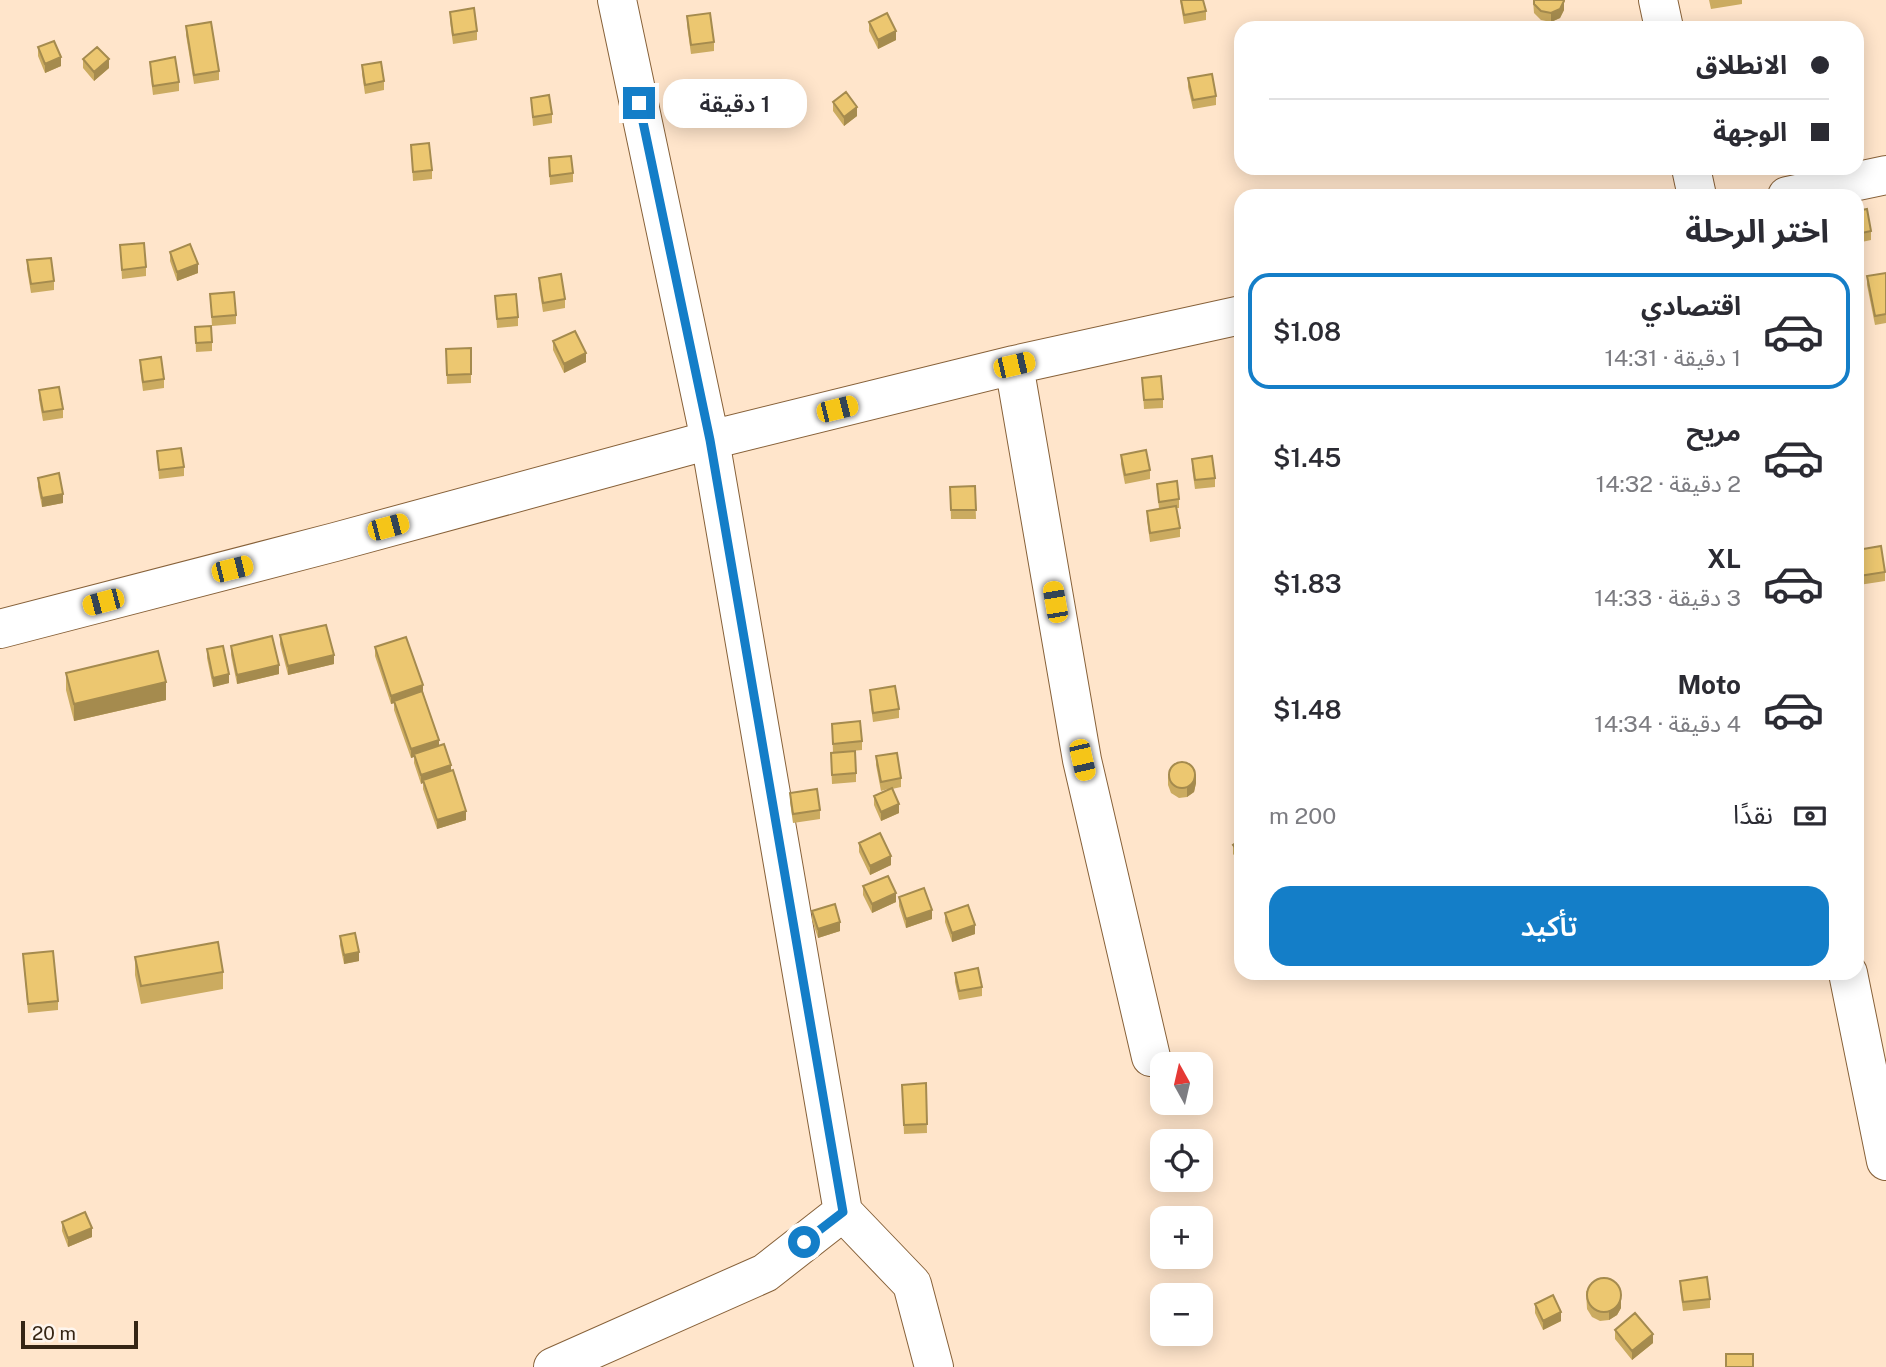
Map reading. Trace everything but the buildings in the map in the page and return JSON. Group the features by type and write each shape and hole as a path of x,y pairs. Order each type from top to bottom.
{"street":[{"path":"617,0 710,440 843,1212 912,1284 934,1367"},
{"path":"1658,0 1662,21"},
{"path":"1822,189 1886,176"},
{"path":"0,629 335,542 710,440 1014,365 1234,317"},
{"path":"1014,365 1082,760 1150,1053"},
{"path":"1849,980 1886,1161"},
{"path":"553,1367 765,1273 843,1212"}],"route":[{"path":"639,103 710,440 843,1212 804,1242"}]}
